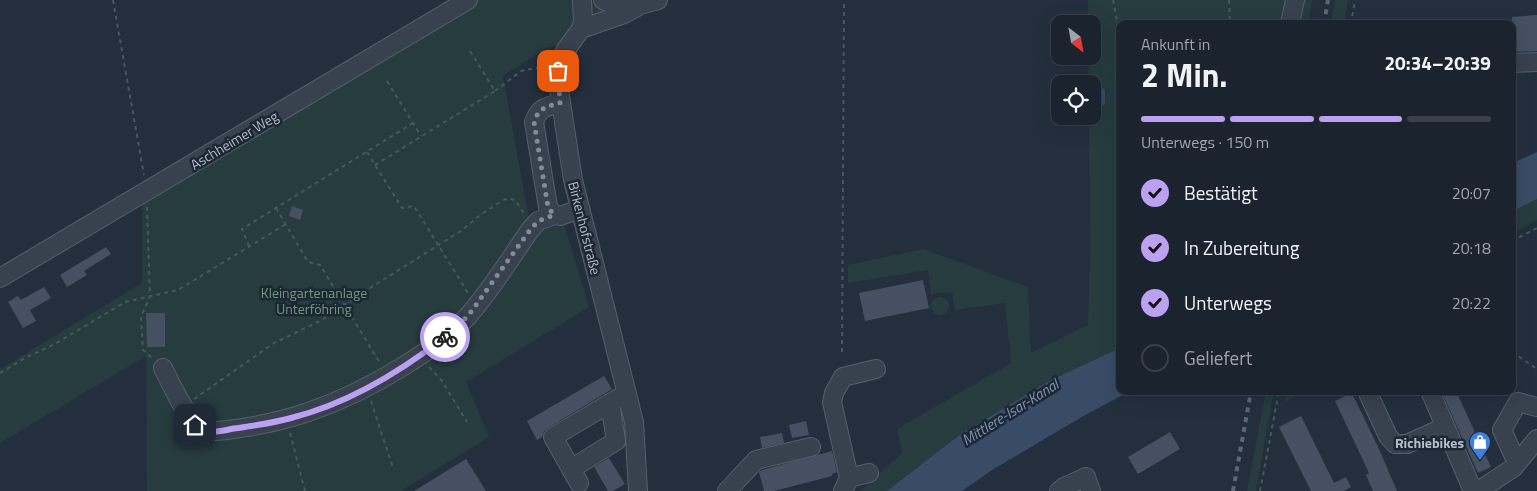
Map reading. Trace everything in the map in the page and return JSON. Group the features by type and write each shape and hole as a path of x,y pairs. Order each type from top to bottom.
{"street":[{"name":"Aschheimer Weg","path":"0,278 468,0"},
{"path":"582,0 581,29 658,0"},
{"path":"603,0 619,7 637,7"},
{"path":"1291,20 1295,0"},
{"name":"Birkenhofstraße","path":"581,29 564,51 558,77 560,103 573,180 634,422 641,489"},
{"path":"1516,64 1537,62"},
{"path":"554,215 548,207 534,122 542,109 560,103"},
{"path":"163,368 195,425 205,432 286,419 321,408 369,387 388,376 452,332 476,306 538,221 580,209"},
{"path":"870,473 846,485 832,402 834,393 844,377 876,369"},
{"path":"610,403 616,442 575,476 552,437 627,392"},
{"path":"1369,395 1388,436 1395,444 1406,444 1445,427"},
{"path":"1432,395 1473,491"},
{"path":"1517,463 1502,430 1518,402 1537,407"},
{"path":"1478,491 1513,468 1537,439"},
{"path":"727,491 756,460 811,446"},
{"path":"1059,491 1086,477 1092,491"}],"path":[{"path":"113,0 147,191 150,296 140,317 143,350 163,368"},
{"path":"842,352 844,0"},
{"path":"1113,0 1117,20"},
{"path":"1229,0 1230,20"},
{"path":"1352,20 1355,0"},
{"path":"470,51 494,91"},
{"path":"375,165 494,91 521,71 561,62"},
{"path":"387,81 421,136"},
{"path":"249,246 242,229 413,123"},
{"path":"367,152 402,208 414,206 476,306"},
{"path":"184,406 274,343 320,321 461,231 480,215 508,198 517,202 533,227"},
{"path":"276,208 308,262 320,265 388,376"},
{"path":"0,373 25,358 55,344 125,302 178,290 286,224"},
{"path":"1516,239 1537,228"},
{"path":"1516,355 1537,369"},
{"path":"416,358 430,368 442,381 467,422"},
{"path":"369,387 373,409 393,468"},
{"path":"1260,491 1277,395"},
{"path":"286,419 305,491"}],"green space":[{"name":"Kleingartenanlage Unterföhring","path":"476,0 577,0 578,21 561,45 548,47 503,76 529,219 563,221 589,307 466,382 489,437 401,491 147,491 146,356 0,443 0,369 142,283 142,200"},
{"path":"586,0 610,13 587,21"},
{"path":"1088,0 1288,0 1284,20 1116,20 1116,350 1051,380 962,433 887,491 860,491 902,453 897,429 1011,363 1005,303 955,310 952,292 931,294 928,270 848,283 848,265 923,249 1028,287 1031,353 1088,325 1090,250 1089,125 1101,125 1101,75 1089,75 1088,65 1101,65 1101,15 1088,15"},
{"path":"1302,0 1312,0 1309,20 1298,20"},
{"path":"1335,0 1348,0 1345,20 1332,20"},
{"path":"1537,199 1537,220 1516,231 1516,210"},
{"path":"936,297 944,297 949,302 947,313 936,315 931,310 931,302"},
{"path":"1265,395 1273,395 1256,491 1247,491"},
{"path":"1285,395 1298,395 1284,402"}],"water":[{"path":"1101,87 1105,90 1105,104 1101,106"},
{"path":"1537,152 1537,199 1516,210 1516,162"},
{"name":"Mittlere-Isar-Kanal","path":"1116,350 1116,395 1123,395 992,470 962,491 887,491 962,433 1051,380"}],"building":[{"path":"1537,15 1537,51 1516,52 1516,20 1512,20 1512,17"},
{"path":"292,206 303,210 300,220 289,216"},
{"path":"106,247 111,254 84,271 87,275 67,287 60,275"},
{"path":"923,280 929,308 865,321 859,293"},
{"path":"44,287 51,298 30,310 36,321 23,328 8,302 18,296 21,300"},
{"path":"146,313 165,313 165,347 147,347"},
{"path":"604,376 612,389 548,428 544,431 542,437 537,440 527,421"},
{"path":"1348,395 1353,395 1397,491 1373,491 1366,475 1369,473 1335,401"},
{"path":"1443,395 1458,395 1491,467 1478,473"},
{"path":"1301,416 1334,483 1346,477 1351,487 1344,491 1311,491 1279,427"},
{"path":"806,421 809,435 792,438 789,425"},
{"path":"1170,432 1180,449 1138,474 1128,457"},
{"path":"782,433 784,443 762,448 760,437"},
{"path":"832,451 837,472 832,474 832,476 774,491 764,491 759,472 762,470"},
{"path":"609,458 625,484 613,491 608,491 594,467"},
{"path":"466,459 486,491 414,491"}],"railway":[{"path":"1325,20 1328,0"},
{"path":"1233,491 1250,395"}],"way so far":[{"path":"445,337 468,316 538,221 554,215 548,207 534,122 542,109 560,103 558,71"}],"place":[{"name":"Richiebikes","path":"1480,461"}],"route":[{"path":"195,425 205,432 218,431 292,418 307,413 350,396 375,383 428,350 445,337"}]}
